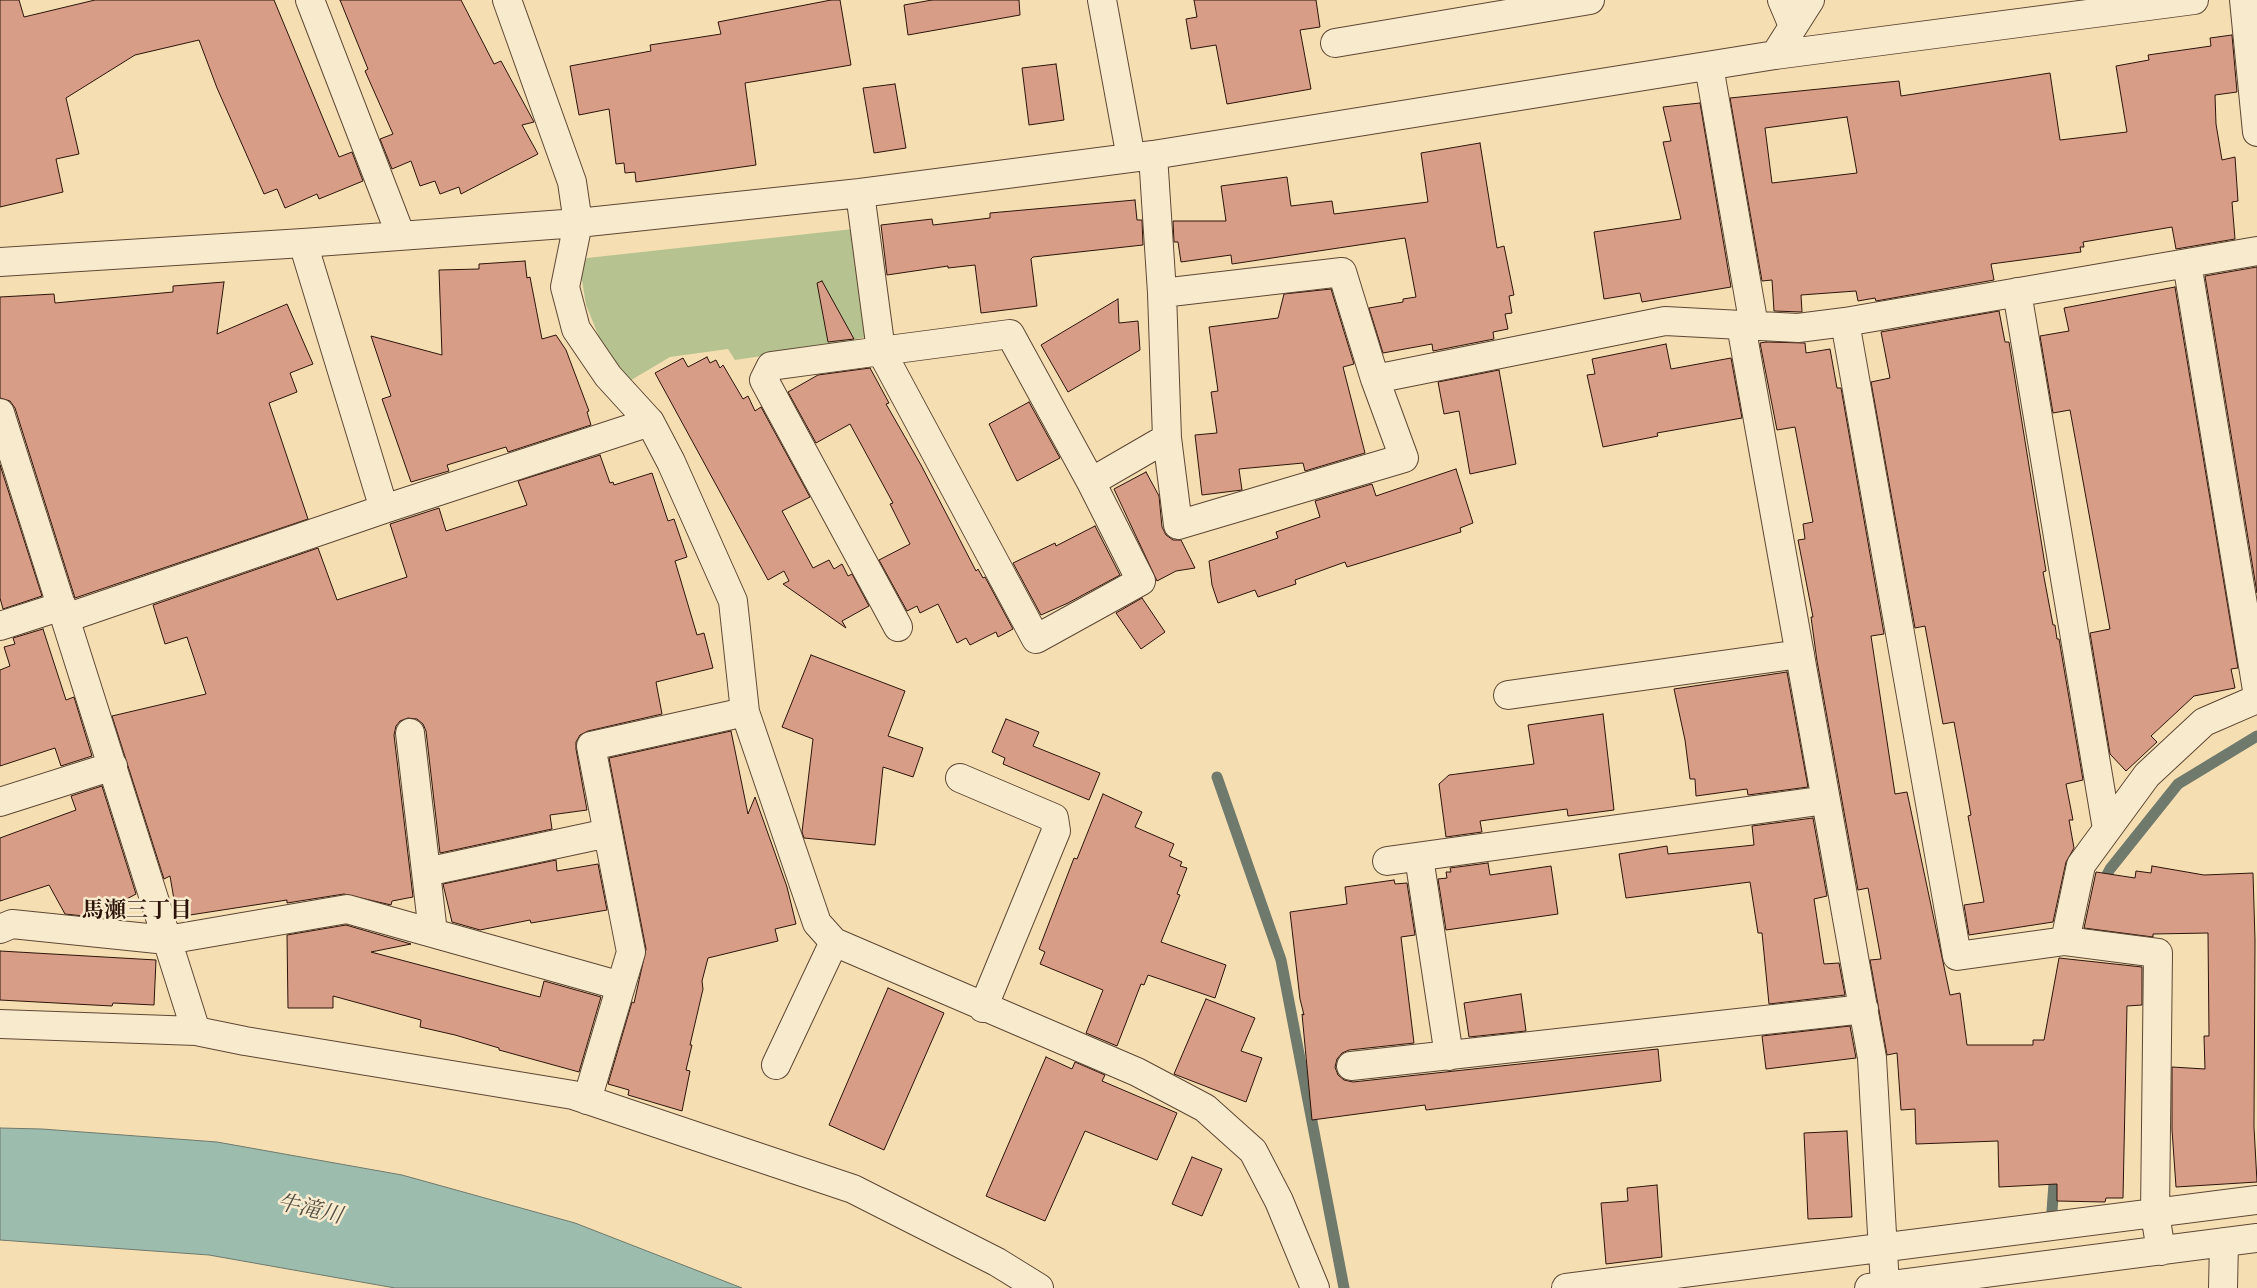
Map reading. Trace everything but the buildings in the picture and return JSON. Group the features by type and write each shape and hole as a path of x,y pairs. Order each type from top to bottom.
{"street":[{"path":"310,0 401,236"},
{"path":"507,0 572,182 578,223 565,287 576,329 608,376 650,422 671,462 733,601 745,712 817,923 834,942 983,1008 1137,1072 1205,1108 1253,1151 1279,1201 1316,1288"},
{"path":"1102,0 1142,156 1162,293 1167,438 1178,526 1404,458 1375,379 1342,272 1162,293"},
{"path":"1335,43 1590,0"},
{"path":"1782,0 1793,26"},
{"path":"1775,55 1810,0"},
{"path":"0,262 578,223 860,192 1142,156 1775,55 2194,0"},
{"path":"2244,0 2257,132"},
{"path":"1709,66 1800,654 1872,1058 1883,1248 1877,1287 1928,1284 2257,1238"},
{"path":"860,192 881,351 1036,640 1141,581 1091,482 1010,334 881,351 771,366 764,380 898,627"},
{"path":"303,243 384,509"},
{"path":"1375,379 1665,321 1798,328 1845,322 2257,251"},
{"path":"2187,263 2257,690"},
{"path":"2017,292 2107,829"},
{"path":"1845,322 1957,956 2065,941 2158,953 2155,1214 2161,1251"},
{"path":"0,413 196,1031"},
{"path":"0,626 64,612 650,422"},
{"path":"1091,482 1167,438"},
{"path":"1508,695 1800,654"},
{"path":"2065,941 2082,864 2147,775 2204,722 2257,699"},
{"path":"587,1100 631,952 591,746 745,712"},
{"path":"410,733 432,933"},
{"path":"0,802 113,766"},
{"path":"960,778 1054,818 1056,831 983,1008"},
{"path":"1387,862 1826,800"},
{"path":"426,872 608,833"},
{"path":"1419,857 1449,1056"},
{"path":"0,929 12,924 167,940 347,909 621,986"},
{"path":"776,1065 834,942"},
{"path":"1351,1066 1864,1009"},
{"path":"0,1024 196,1031 245,1041 572,1096 852,1189 997,1262 1039,1288"},
{"path":"1566,1288 2257,1200"},
{"path":"2224,1242 2224,1288"}],"green space":[{"path":"853,229 866,337 809,349 735,360 728,349 670,357 628,382 602,344 586,305 580,268 587,258"}],"water":[{"name":"牛滝川","path":"0,1128 42,1129 217,1142 402,1175 575,1223 742,1288 395,1288 209,1255 0,1240"}],"waterway":[{"path":"2101,886 2110,869 2178,784 2257,736"},
{"path":"1217,777 1281,960 1344,1288"},
{"path":"2052,1211 2055,1170"}],"district":[{"name":"馬瀬三丁目","path":"137,913"}]}
